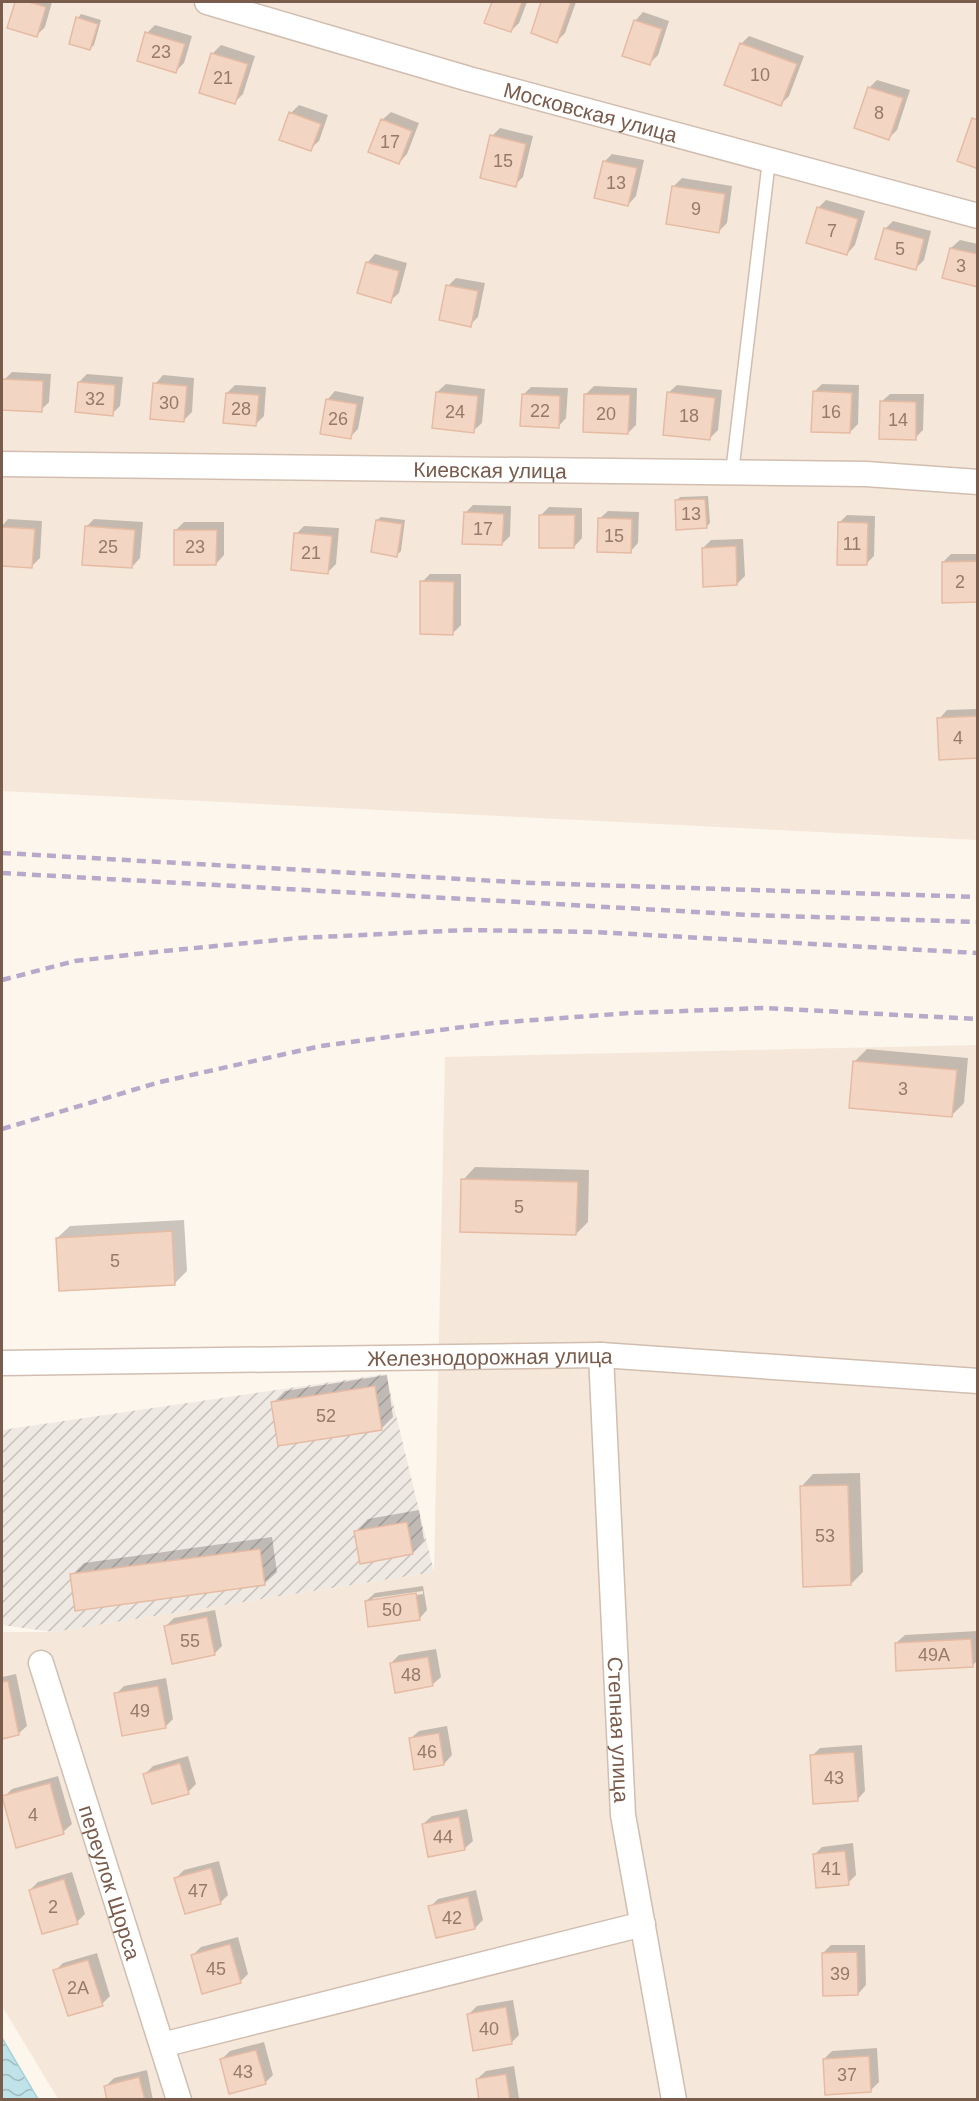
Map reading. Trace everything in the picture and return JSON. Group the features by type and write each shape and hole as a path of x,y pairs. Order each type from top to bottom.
{"street":[{"name":"Московская улица","path":"207,2 469,79 978,216"},
{"name":"Киевская улица","path":"2,464 866,474 978,482"},
{"name":"Железнодорожная улица","path":"2,1364 601,1355 978,1381"},
{"name":"Степная улица","path":"601,1355 623,1815 675,2100"},
{"name":"переулок Щорса","path":"41,1663 179,2100"},
{"path":"162,2045 643,1924"}],"lane":[{"path":"732,472 770,160"}],"shaded area":[{"path":"2,2 977,2 977,840 2,791"},
{"path":"977,1045 977,2099 58,2099 2,2006 2,1632 53,1632 434,1572 445,1057"},
{"path":"386,1374 434,1572 53,1632 2,1625 2,1430"}],"water":[{"path":"2,2038 38,2099 2,2099"}],"building":[{"path":"15,2 29,2 46,7 37,37 7,28"},
{"path":"492,2 522,2 511,32 484,23"},
{"path":"541,2 571,2 557,43 531,33"},
{"path":"76,17 98,24 90,50 69,44"},
{"path":"634,20 662,29 650,65 622,56"},
{"path":"145,32 185,44 176,73 137,61"},
{"path":"740,43 797,64 781,106 724,85"},
{"path":"211,53 248,64 235,104 199,93"},
{"path":"868,87 903,98 889,140 854,128"},
{"path":"289,112 321,124 311,151 279,140"},
{"path":"972,118 978,120 978,169 957,161"},
{"path":"381,119 412,131 399,164 368,152"},
{"path":"490,135 526,144 516,187 480,178"},
{"path":"603,161 637,168 628,206 594,198"},
{"path":"672,186 725,194 719,233 666,224"},
{"path":"817,207 858,219 847,255 806,243"},
{"path":"884,228 924,239 916,270 875,259"},
{"path":"950,248 978,254 978,287 942,278"},
{"path":"366,262 399,271 391,303 357,293"},
{"path":"446,285 478,291 471,327 439,320"},
{"path":"2,379 43,381 42,412 2,410"},
{"path":"78,382 115,385 113,416 75,412"},
{"path":"153,383 187,386 184,422 150,419"},
{"path":"813,391 852,393 850,433 811,432"},
{"path":"436,392 478,396 474,433 432,428"},
{"path":"667,392 715,398 710,440 663,435"},
{"path":"226,393 259,395 256,426 223,423"},
{"path":"522,394 560,396 559,428 520,426"},
{"path":"584,394 630,395 628,434 583,432"},
{"path":"326,399 357,404 351,439 320,434"},
{"path":"880,401 916,402 916,440 879,439"},
{"path":"705,499 707,528 676,530 675,500"},
{"path":"464,512 504,514 502,545 462,544"},
{"path":"539,515 575,515 574,548 539,548"},
{"path":"598,518 632,519 631,553 597,552"},
{"path":"376,520 402,524 397,557 371,552"},
{"path":"838,522 868,523 867,565 837,565"},
{"path":"85,526 135,530 132,568 82,565"},
{"path":"2,527 35,529 32,568 2,566"},
{"path":"174,530 217,530 216,565 174,565"},
{"path":"294,533 332,536 328,574 291,570"},
{"path":"736,546 737,585 703,587 702,548"},
{"path":"978,561 978,602 942,603 942,562"},
{"path":"420,581 454,582 453,635 420,634"},
{"path":"978,716 978,758 939,760 937,718"},
{"path":"853,1061 957,1070 952,1117 849,1108"},
{"path":"461,1179 578,1182 576,1235 460,1232"},
{"path":"172,1231 175,1285 59,1291 56,1238"},
{"path":"375,1386 382,1430 278,1446 271,1402"},
{"path":"848,1485 851,1585 803,1587 800,1486"},
{"path":"407,1522 413,1554 360,1564 354,1531"},
{"path":"260,1549 265,1585 75,1611 70,1574"},
{"path":"416,1593 420,1620 368,1627 365,1601"},
{"path":"207,1617 215,1655 172,1664 164,1626"},
{"path":"971,1639 973,1667 896,1671 895,1643"},
{"path":"428,1657 433,1686 395,1693 390,1663"},
{"path":"8,1681 19,1735 2,1739 2,1682"},
{"path":"158,1686 166,1728 122,1736 114,1693"},
{"path":"439,1733 444,1765 414,1770 409,1738"},
{"path":"854,1752 858,1801 813,1804 810,1755"},
{"path":"180,1763 189,1794 152,1804 143,1774"},
{"path":"50,1783 64,1834 16,1848 2,1796"},
{"path":"459,1817 465,1850 428,1857 422,1824"},
{"path":"845,1851 849,1885 816,1888 813,1854"},
{"path":"211,1868 221,1904 185,1914 174,1878"},
{"path":"64,1879 78,1924 42,1934 29,1890"},
{"path":"468,1897 475,1929 436,1938 428,1906"},
{"path":"230,1944 241,1983 202,1994 191,1955"},
{"path":"857,1952 858,1995 823,1996 822,1953"},
{"path":"88,1960 103,2006 68,2016 53,1970"},
{"path":"506,2007 512,2044 473,2051 467,2014"},
{"path":"256,2050 266,2084 229,2094 220,2059"},
{"path":"869,2056 871,2092 825,2095 823,2059"},
{"path":"506,2074 510,2100 479,2100 476,2079"},
{"path":"139,2077 145,2100 107,2100 104,2086"}],"railway":[{"path":"2,853 532,883 978,897"},
{"path":"2,873 750,915 978,922"},
{"path":"2,980 75,961 164,951 299,938 466,930 594,932 978,953"},
{"path":"2,1129 160,1082 321,1046 493,1023 630,1013 764,1008 978,1019"}]}
